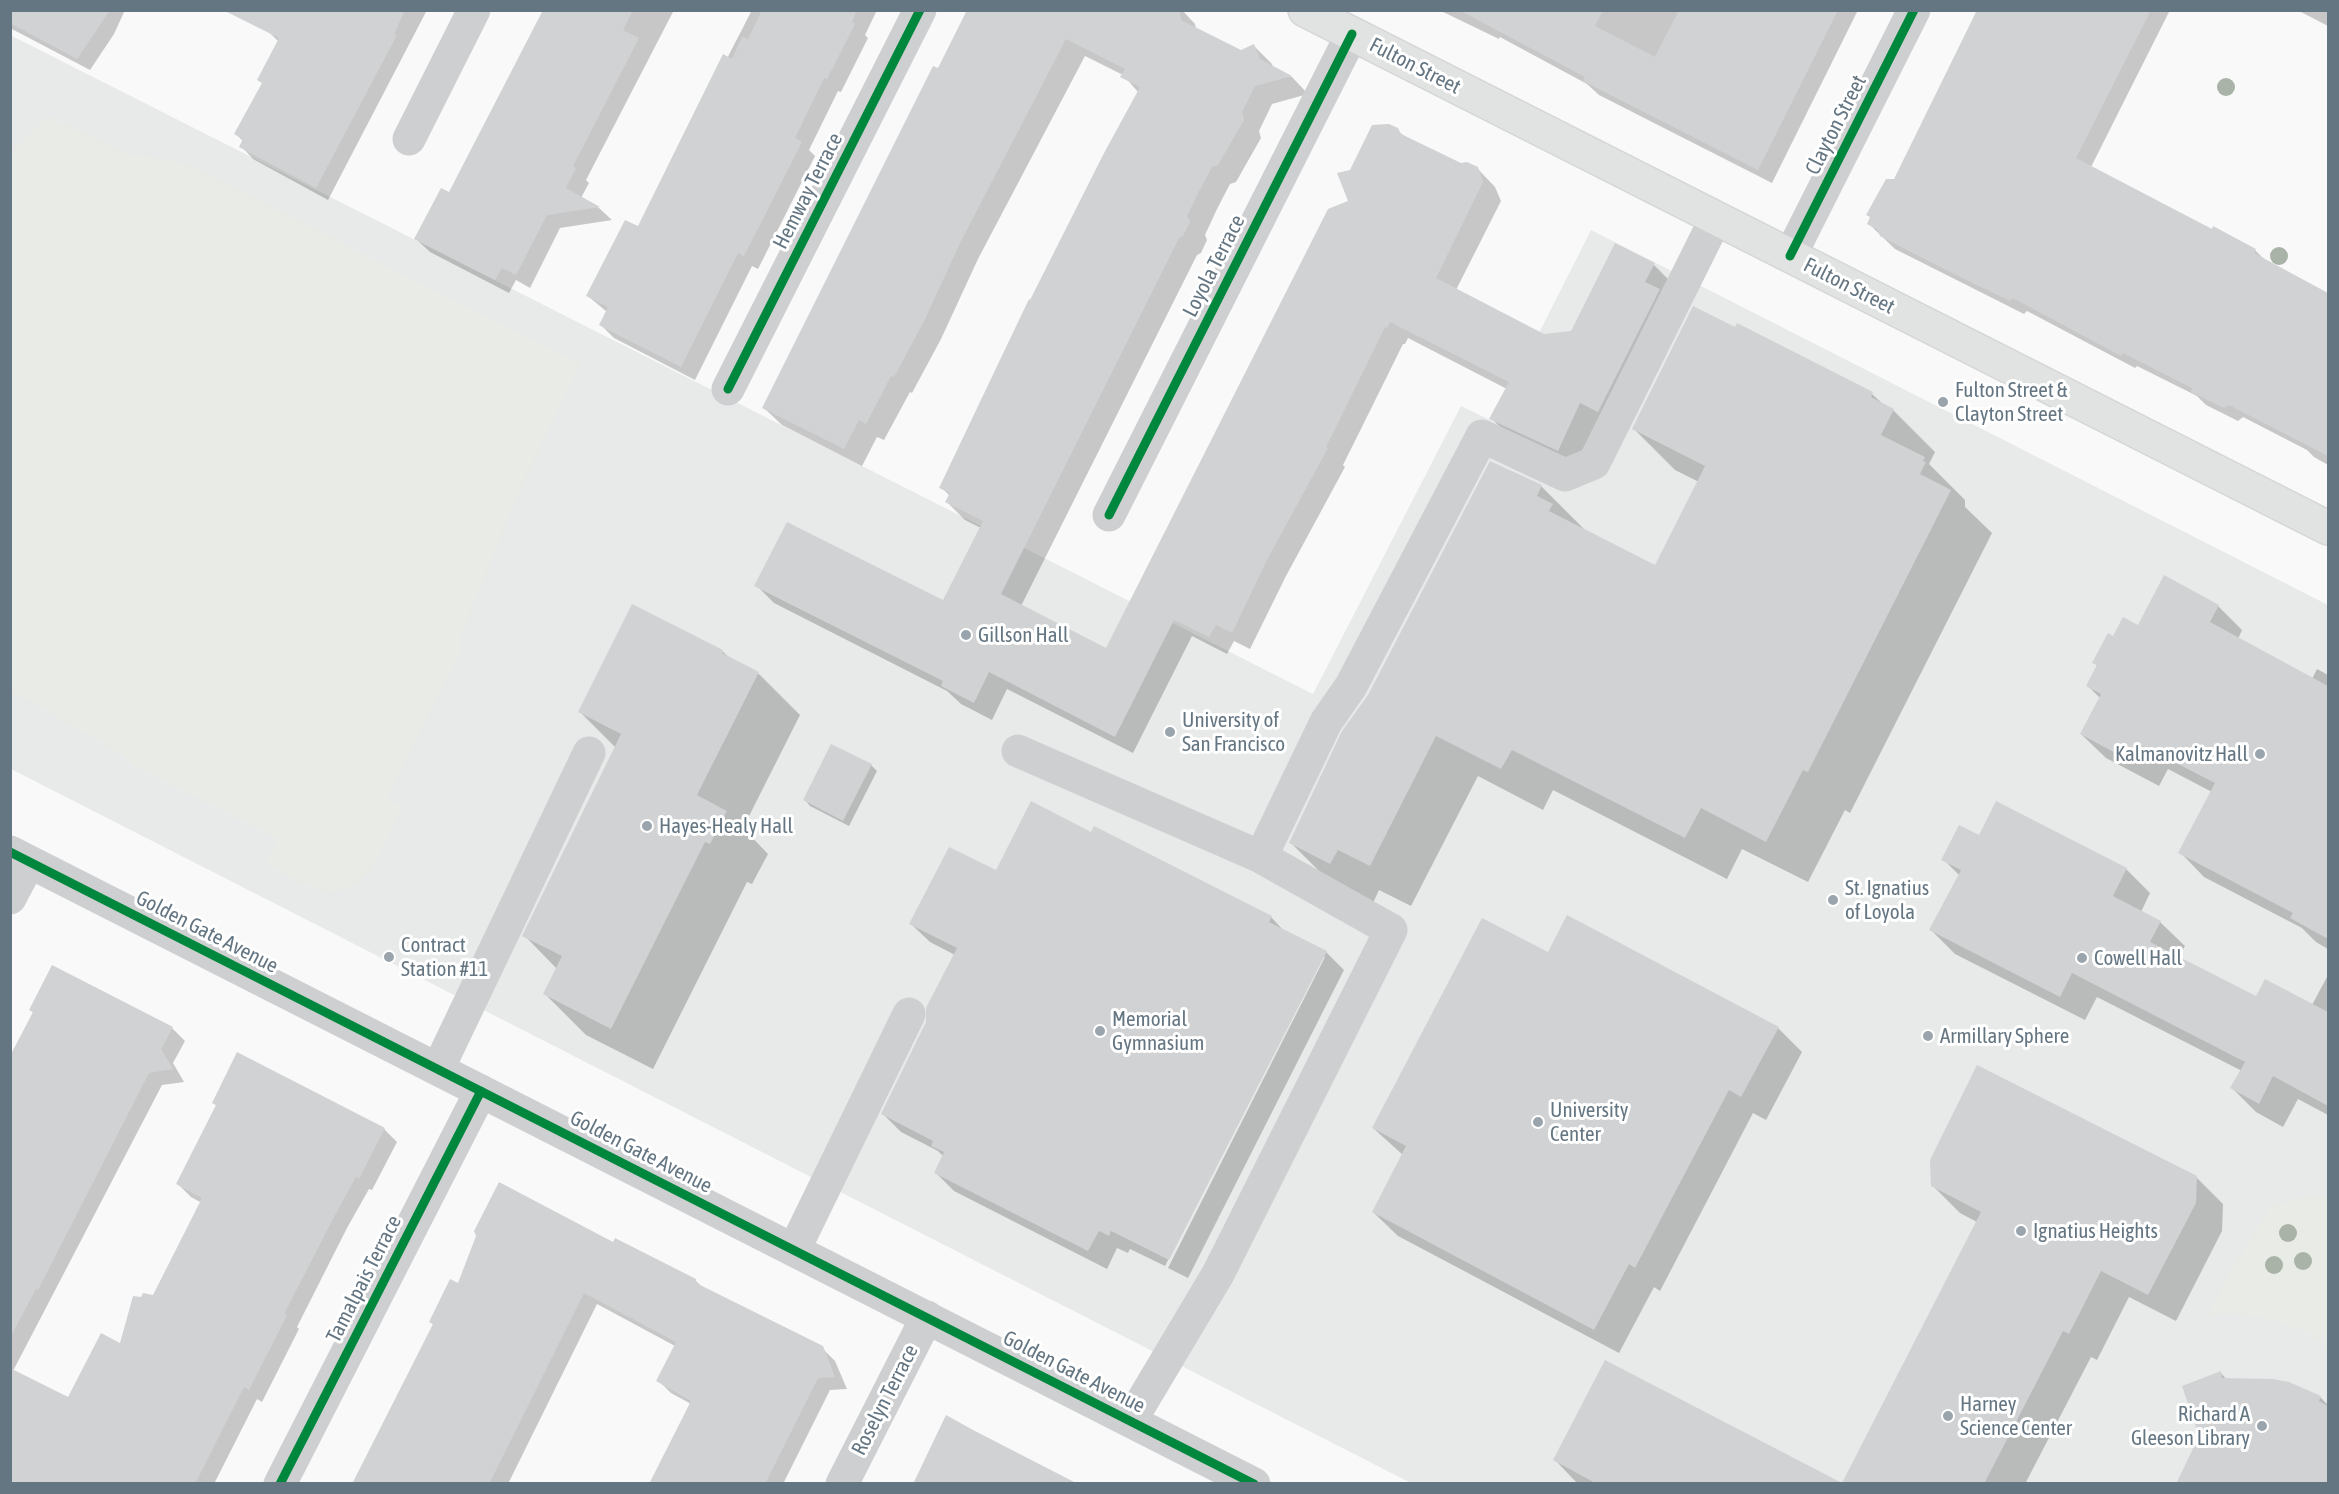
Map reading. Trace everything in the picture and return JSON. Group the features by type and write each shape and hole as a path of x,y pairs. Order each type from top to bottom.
{"main road":[{"name":"Fulton Street","path":"1305,10 2328,528"}],"street":[{"path":"409,139 474,10"},
{"name":"Hemway Terrace","path":"728,388 920,10"},
{"name":"Clayton Street","path":"1790,256 1914,10"},
{"name":"Loyola Terrace","path":"1109,515 1352,34"},
{"path":"1261,857 1326,722 1351,686 1482,436 1565,476 1594,463 1716,218"},
{"path":"1017,751 1261,857 1391,930 1218,1274 1131,1420"},
{"path":"438,1069 589,753"},
{"path":"10,898 20,857"},
{"name":"Golden Gate Avenue","path":"20,857 1254,1484"},
{"path":"794,1250 909,1014"},
{"name":"Tamalpais Terrace","path":"280,1484 481,1091"},
{"name":"Roselyn Terrace","path":"843,1484 927,1317"}],"shaded area":[{"name":"University of San Francisco","path":"10,35 1313,694 1461,406 1494,422 1591,230 2328,605 2328,1483 1411,1483 11,769"},
{"path":"47,116 125,153 184,163 581,364 519,491 460,638 461,651 387,798 402,807 379,856 358,882 344,889 328,891 308,886 266,864 278,839 133,766 124,756 11,690 11,154"},
{"path":"2328,1198 2328,1347 2299,1327 2297,1329 2264,1318 2242,1315 2207,1315 2269,1208 2293,1199"}],"building":[{"path":"10,10 110,10 77,59 10,23"},
{"path":"223,10 405,10 394,34 397,35 316,188 239,147 243,139 234,134 262,83 257,80 279,38"},
{"path":"543,10 633,10 623,30 639,38 573,166 576,168 566,188 600,207 547,215 516,275 502,268 495,280 414,239 441,188 449,192"},
{"path":"762,10 857,10 852,22 855,24 827,79 824,78 795,138 802,142 744,256 738,253 681,367 599,325 608,307 586,296 625,220 638,226 723,54 732,59 742,37 748,39"},
{"path":"967,10 1179,10 1181,20 1241,50 1254,44 1260,59 1292,76 1255,86 1242,112 1244,120 1218,165 1212,167 1199,191 1187,216 1190,222 1183,236 1179,238 1001,594 1106,648 1328,209 1348,201 1337,173 1350,170 1372,125 1389,124 1398,128 1401,134 1461,163 1467,162 1478,167 1483,182 1436,278 1544,334 1571,331 1615,243 1655,263 1645,282 1660,289 1598,412 1580,403 1558,451 1489,419 1509,382 1390,322 1387,328 1385,327 1326,447 1328,448 1268,558 1232,633 1216,625 1209,637 1174,620 1115,737 989,672 974,703 941,686 943,681 754,586 787,522 943,600 983,521 945,502 950,493 939,488 1029,299 1140,87 1120,77 1125,69 1066,39 961,241 924,321 894,377 891,376 866,424 859,420 844,449 762,408 933,66 938,68"},
{"path":"1459,10 1603,10 1595,26 1655,57 1679,10 1838,10 1758,170 1583,81 1585,77"},
{"path":"1977,10 2151,10 2076,158 2212,229 2213,226 2256,249 2254,253 2328,293 2328,456 2229,405 2224,408 2191,392 2192,388 2123,353 2121,356 2013,298 2010,301 1950,272 1880,236 1878,230 1867,224 1870,217 1866,215 1886,179 1894,179"},
{"path":"1693,306 1735,327 1737,323 1873,392 1871,397 1894,409 1881,435 1925,457 1923,461 1926,462 1920,474 1951,490 1808,772 1803,770 1766,842 1701,808 1685,838 1512,750 1501,769 1436,736 1370,866 1338,850 1330,864 1289,843 1342,731 1368,695 1490,461 1542,485 1537,496 1553,504 1549,511 1655,565 1705,466 1632,429"},
{"name":"Kalmanovitz Hall","path":"2164,575 2219,605 2210,622 2328,686 2328,939 2290,918 2293,913 2178,853 2215,783 2143,746 2134,763 2080,734 2101,694 2086,686 2097,665 2092,663 2108,633 2113,636 2123,617 2138,625"},
{"name":"Hayes-Healy Hall","path":"632,604 723,650 722,653 759,672 697,795 727,811 710,844 705,842 611,1029 543,994 562,956 522,936 621,734 578,712"},
{"path":"831,744 872,764 843,821 803,800"},
{"name":"Memorial Gymnasium","path":"1031,801 1091,832 1094,826 1272,916 1269,922 1327,951 1169,1260 1111,1231 1109,1236 1099,1231 1088,1251 934,1173 944,1152 931,1146 933,1141 881,1114 926,1022 926,1008 957,948 909,924 949,847 996,870"},
{"name":"Cowell Hall","path":"1996,801 2127,868 2113,896 2161,921 2150,942 2256,996 2265,979 2328,1012 2328,1106 2273,1076 2259,1104 2230,1088 2245,1062 2072,973 2060,997 1929,930 1961,870 1941,860 1959,825 1979,835"},
{"name":"University Center","path":"1567,915 1779,1027 1741,1097 1729,1090 1635,1268 1629,1264 1594,1330 1372,1212 1406,1146 1372,1128 1482,918 1548,952"},
{"path":"52,965 173,1027 161,1049 173,1069 149,1073 38,1290 36,1289 10,1338 10,1056 33,1012 29,1010"},
{"path":"237,1052 385,1128 359,1179 356,1177 335,1215 284,1314 287,1315 249,1390 244,1387 195,1484 10,1484 10,1368 68,1397 101,1333 120,1343 133,1296 141,1297 143,1293 153,1295 202,1198 176,1184 216,1105 212,1103"},
{"path":"1977,1065 2197,1176 2196,1203 2148,1295 2101,1271 2069,1334 2063,1331 1984,1484 1597,1484 1553,1460 1605,1360 1842,1483 1981,1212 1931,1186 1930,1160"},
{"path":"499,1182 613,1242 615,1238 696,1279 696,1283 823,1346 835,1377 818,1378 765,1484 649,1484 691,1401 656,1381 676,1342 584,1293 489,1484 352,1484 433,1324 429,1322 450,1279 458,1283 476,1236 474,1231"},
{"name":"Richard A Gleeson Library","path":"2221,1371 2222,1378 2273,1379 2289,1382 2321,1396 2319,1401 2328,1406 2328,1484 2176,1484 2199,1436 2182,1386"},
{"path":"946,1415 973,1430 1078,1484 913,1484"}],"cycle path":[{"path":"728,389 920,10"},
{"path":"1790,256 1914,10"},
{"path":"1109,515 1352,34"},
{"path":"10,852 1254,1484"},
{"path":"280,1484 481,1091"}],"place":[{"name":"Fulton Street & Clayton Street","path":"1943,402"},
{"name":"Gillson Hall","path":"966,635"},
{"name":"University of San Francisco","path":"1170,732"},
{"name":"Kalmanovitz Hall","path":"2260,754"},
{"name":"Hayes-Healy Hall","path":"647,826"},
{"name":"St. Ignatius of Loyola","path":"1833,900"},
{"name":"Contract Station #11","path":"389,957"},
{"name":"Cowell Hall","path":"2082,958"},
{"name":"Memorial Gymnasium","path":"1100,1031"},
{"name":"Armillary Sphere","path":"1928,1036"},
{"name":"University Center","path":"1538,1122"},
{"name":"Ignatius Heights","path":"2021,1231"},
{"name":"Harney Science Center","path":"1948,1416"},
{"name":"Richard A Gleeson Library","path":"2262,1426"}]}
